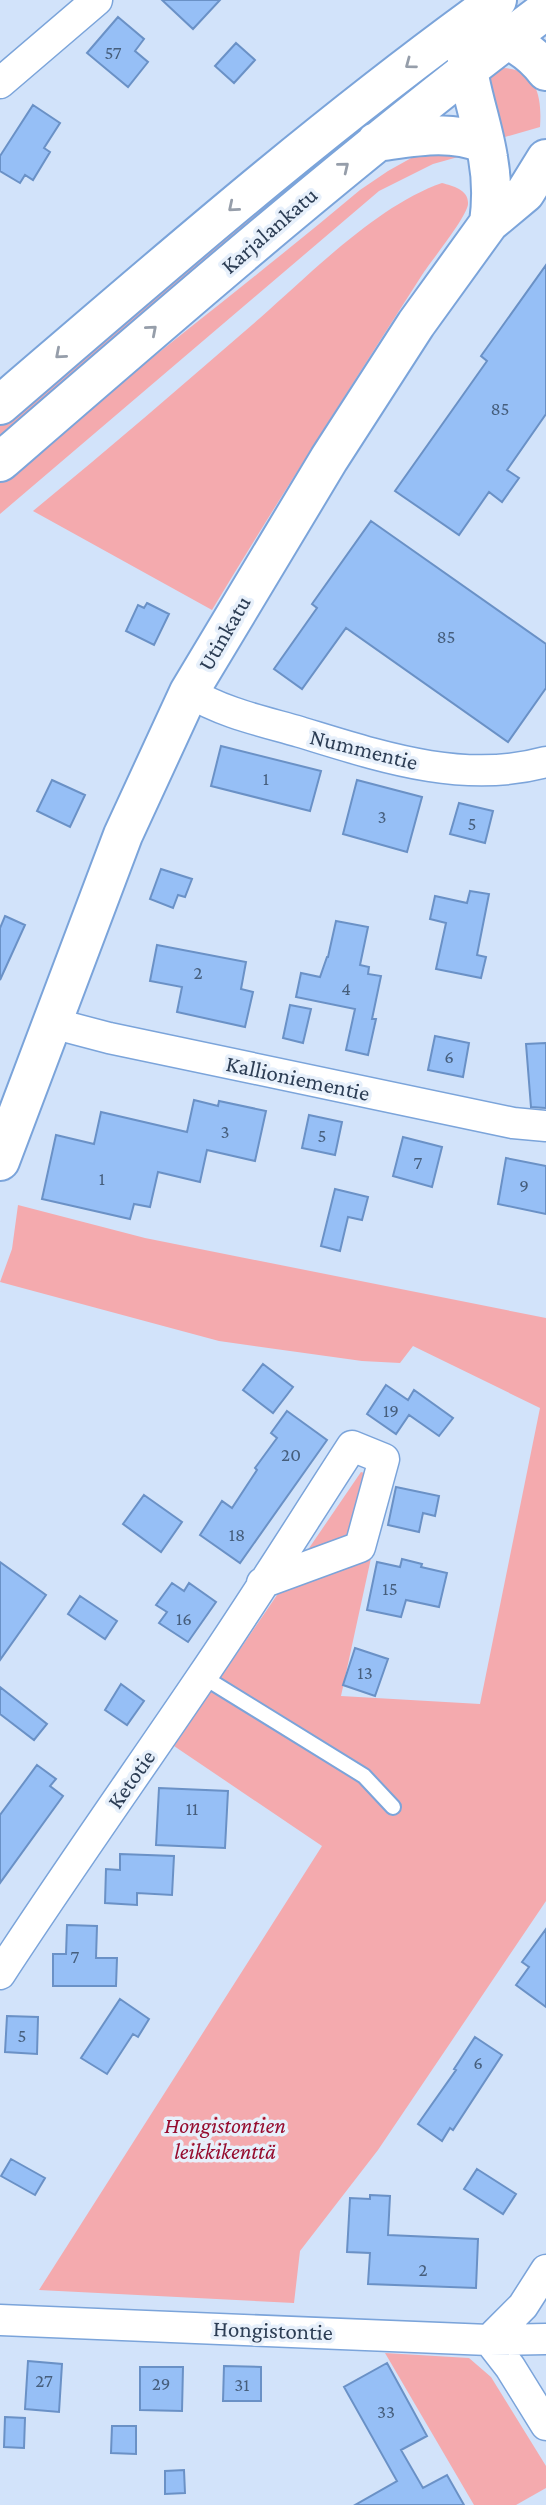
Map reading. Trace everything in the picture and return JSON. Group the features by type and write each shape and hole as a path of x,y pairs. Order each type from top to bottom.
{"street":[{"path":"0,83 97,0"},
{"name":"Karjalankatu","path":"0,405 289,160 497,0"},
{"name":"Karjalankatu","path":"0,462 374,142 546,10"},
{"path":"489,223 492,190 485,144 466,69 465,23 507,39 526,50 546,71"},
{"path":"374,142 424,135 451,135 468,137 485,144"},
{"name":"Utinkatu","path":"2,1147 52,1023 122,835 189,692 329,459 416,324 489,223 525,193 546,159"},
{"name":"Nummentie","path":"189,692 219,709 408,763 505,770 546,762"},
{"name":"Kallioniementie","path":"52,1023 109,1038 500,1121 546,1126"},
{"name":"Ketotie","path":"0,1974 202,1676 262,1583 352,1446 384,1459 360,1546 262,1583"},
{"path":"546,2270 523,2306 489,2340 510,2367 546,2425"},
{"name":"Hongistontie","path":"0,2320 489,2340 546,2339"}],"lane":[{"path":"202,1676 364,1776 393,1807"}],"green space":[{"path":"448,63 0,442 0,425 215,240 420,77"},
{"path":"504,68 524,74 536,88 540,106 540,127 498,139 486,80 496,69"},
{"path":"453,150 458,157 433,164 379,191 0,514 0,482 360,190 422,152"},
{"path":"442,183 460,189 466,195 468,204 462,219 422,275 212,610 33,511 176,391 346,242 394,207"},
{"name":"Hongistontien leikkikenttä","path":"18,1205 145,1238 546,1318 546,1901 378,2150 300,2251 294,2303 39,2290 322,1846 174,1746 361,1472 388,1480 341,1696 480,1704 540,1408 413,1346 400,1363 362,1361 219,1341 0,1282 12,1249"},
{"path":"385,2353 469,2358 491,2377 546,2466 546,2488 516,2505 474,2505"}],"building":[{"path":"162,0 220,0 193,29"},
{"path":"118,17 144,39 135,51 148,62 128,87 87,53"},
{"path":"236,43 255,60 234,83 215,66"},
{"path":"33,105 60,123 44,148 50,152 33,180 25,175 20,183 0,171 0,156"},
{"path":"546,265 546,414 507,470 519,478 502,502 489,492 459,535 395,491 487,361 481,356"},
{"path":"371,521 546,644 546,688 508,742 346,628 302,689 274,669 317,608 312,604"},
{"path":"147,603 169,614 154,645 126,631 138,605 144,608"},
{"path":"221,746 321,771 310,811 211,786"},
{"path":"52,780 85,795 70,827 37,811"},
{"path":"357,780 422,797 407,852 343,834"},
{"path":"459,803 493,811 485,843 450,834"},
{"path":"161,869 192,879 185,897 178,895 173,908 150,899"},
{"path":"470,891 489,894 477,955 486,957 481,978 436,969 446,923 430,919 435,896 467,903"},
{"path":"5,916 25,925 0,980 0,928"},
{"path":"336,921 368,927 360,965 369,967 368,974 381,976 368,1055 346,1050 355,1009 296,997 301,973 320,977 328,957"},
{"path":"157,945 246,962 241,989 253,992 245,1027 177,1012 182,987 150,981"},
{"path":"290,1005 311,1009 303,1043 283,1038"},
{"path":"435,1036 469,1043 463,1077 428,1070"},
{"path":"546,1043 546,1108 531,1107 526,1044"},
{"path":"194,1100 218,1106 219,1101 266,1111 255,1161 207,1150 200,1182 158,1172 150,1207 134,1204 130,1219 42,1199 56,1135 94,1144 101,1112 187,1132"},
{"path":"309,1115 342,1122 335,1155 302,1148"},
{"path":"403,1137 442,1147 432,1187 393,1176"},
{"path":"506,1158 546,1166 546,1214 498,1204"},
{"path":"335,1189 368,1197 362,1220 348,1217 340,1251 321,1246"},
{"path":"263,1364 293,1387 273,1413 243,1390"},
{"path":"386,1385 408,1400 414,1390 453,1418 439,1436 409,1415 396,1434 367,1414"},
{"path":"287,1411 327,1440 240,1563 200,1535 222,1501 232,1508 257,1470 255,1468 277,1438 271,1433"},
{"path":"396,1487 439,1496 435,1516 423,1513 419,1532 388,1525"},
{"path":"144,1495 182,1522 161,1552 123,1524"},
{"path":"402,1559 447,1573 439,1607 406,1600 401,1617 367,1610 377,1562 400,1567"},
{"path":"0,1562 46,1595 0,1660"},
{"path":"172,1583 184,1591 189,1583 216,1602 188,1642 159,1623 167,1612 156,1605"},
{"path":"80,1596 117,1621 105,1639 68,1614"},
{"path":"355,1648 388,1659 375,1696 343,1685"},
{"path":"121,1684 144,1701 127,1725 105,1710"},
{"path":"0,1687 47,1724 34,1740 0,1714"},
{"path":"37,1765 56,1779 50,1786 63,1796 0,1883 0,1815"},
{"path":"159,1788 228,1791 225,1848 156,1845"},
{"path":"120,1854 174,1856 172,1895 137,1893 137,1905 105,1903 106,1869 120,1870"},
{"path":"67,1925 97,1926 96,1958 117,1958 116,1986 53,1986 53,1954 66,1954"},
{"path":"546,1929 546,2007 516,1985 529,1967 522,1962"},
{"path":"120,1999 149,2019 138,2037 133,2034 107,2074 81,2058"},
{"path":"7,2016 38,2017 37,2054 5,2052"},
{"path":"475,2037 502,2055 453,2130 450,2128 442,2141 418,2124 456,2070 454,2069"},
{"path":"11,2159 45,2178 35,2195 1,2176"},
{"path":"477,2169 516,2194 503,2214 464,2189"},
{"path":"370,2195 390,2196 388,2235 478,2239 476,2288 368,2284 370,2253 347,2252 350,2198 370,2199"},
{"path":"28,2361 62,2364 59,2412 25,2409"},
{"path":"387,2363 427,2436 401,2450 423,2488 447,2475 464,2505 355,2505 397,2481 344,2387"},
{"path":"224,2366 261,2367 261,2401 223,2401"},
{"path":"140,2367 183,2367 182,2411 140,2410"},
{"path":"5,2417 25,2418 24,2448 4,2447"},
{"path":"112,2426 136,2426 136,2454 111,2453"},
{"path":"184,2470 185,2493 165,2494 165,2471"}]}
